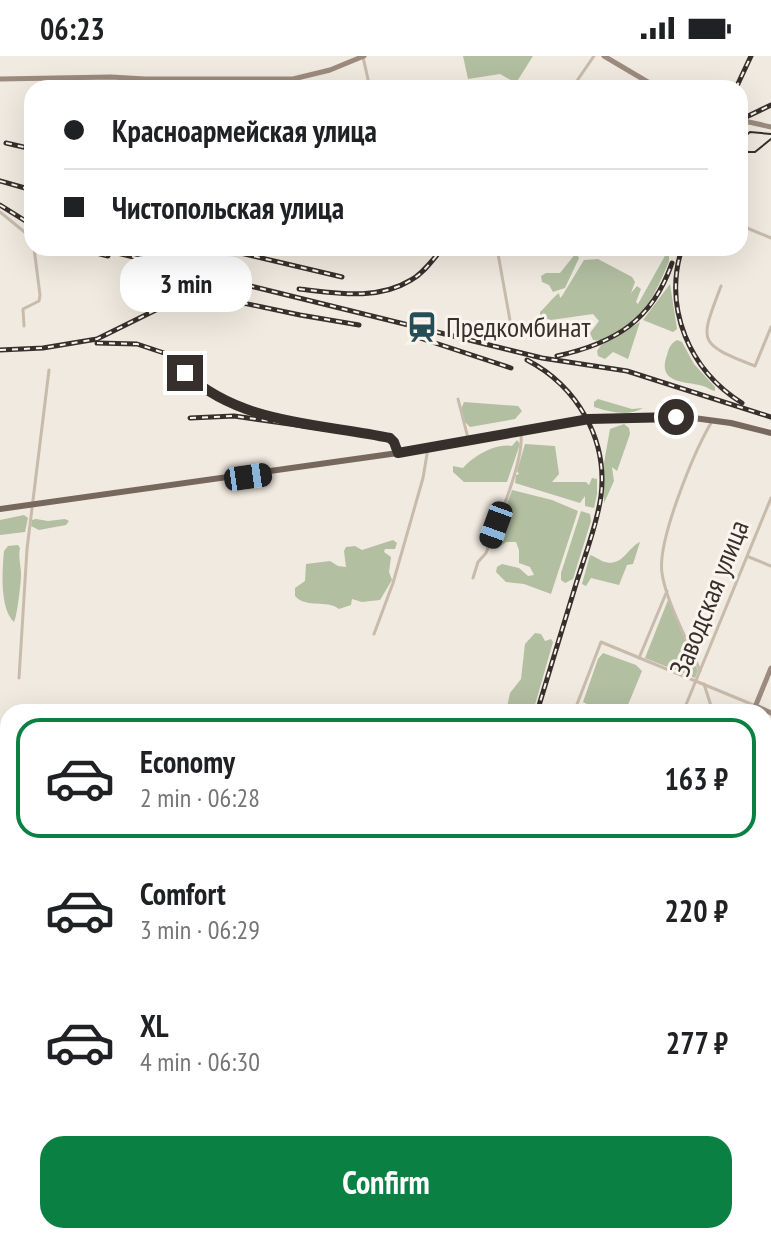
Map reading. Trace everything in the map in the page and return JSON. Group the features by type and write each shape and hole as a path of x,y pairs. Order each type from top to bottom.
{"main road":[{"path":"0,79 293,79 330,70 363,56"},
{"path":"604,56 647,80"},
{"path":"611,56 648,80"},
{"path":"748,124 771,128"},
{"path":"428,449 593,418 655,416 712,422 771,435"},
{"path":"0,510 398,454 606,421 669,419 712,422"},
{"path":"756,704 771,668"}],"street":[{"path":"363,56 368,80"},
{"path":"578,80 594,56"},
{"path":"0,212 24,232"},
{"path":"748,228 771,238"},
{"path":"24,326 23,309 39,301 40,295 35,256"},
{"path":"498,256 511,326"},
{"path":"721,286 706,327 706,339 713,348 755,366 771,327"},
{"path":"19,678 32,506 49,370"},
{"path":"185,373 212,395 239,408 270,417 390,438 398,454"},
{"path":"458,399 468,440"},
{"path":"700,671 667,590 661,564 693,456 712,422"},
{"path":"473,578 478,562 486,553 512,480 522,444 521,434"},
{"path":"374,634 393,583 423,478 428,449"},
{"name":"Заводская улица","path":"686,704 771,498"},
{"path":"749,557 771,566"},
{"path":"639,658 667,590"},
{"path":"578,704 601,642 704,684 744,704"},
{"path":"704,684 710,704"}],"green space":[{"path":"463,56 533,56 518,80 500,74 468,79"},
{"path":"574,256 578,256 565,288 553,292 549,285 542,282 541,276 560,273"},
{"path":"665,256 669,256 660,282 643,311 608,338 593,340 590,333 599,321 593,314 551,320 540,316 540,312 556,295 559,293 560,298 562,296 584,260 598,259 632,277 635,282 631,293 637,286 641,289 638,304"},
{"path":"670,284 677,329 673,332 643,320"},
{"path":"640,322 628,359 613,352 605,359 598,356 601,345"},
{"path":"677,340 682,342 715,391 675,380 666,372 668,350"},
{"path":"598,399 632,409 643,408 625,413 613,412 594,407"},
{"path":"464,402 518,406 522,411 515,419 470,427 461,409"},
{"path":"624,424 630,434 617,471 612,467 614,481 604,503 604,463 610,429"},
{"path":"517,440 520,444 507,482 464,482 453,472 453,466 463,468 485,451 512,446"},
{"path":"525,444 555,446 559,474 552,482 586,482 589,485 592,478 597,479 594,508 585,506 585,496 580,503 515,483"},
{"path":"512,490 552,500 578,511 551,594 524,584 506,582 496,572 502,564 519,568 528,576 534,575 530,567 519,563 516,542 506,542 497,549 493,543"},
{"path":"581,511 590,514 591,521 573,579 565,583 561,580 561,573"},
{"path":"24,515 28,518 25,532 0,535 0,520"},
{"path":"32,520 69,521 66,525 39,530 31,526"},
{"path":"393,540 397,543 395,549 385,549 384,552 391,557 389,572 392,580 380,600 362,602 352,599 351,605 339,609 305,602 295,596 295,588 305,581 306,564 330,561 346,567 346,547 355,546 362,550"},
{"path":"640,542 633,564 627,565 619,585 591,578 586,586 582,584 590,555 609,563 615,562"},
{"path":"18,545 21,579 14,622 4,599 3,569 4,551 8,546"},
{"path":"668,600 698,671 695,678 645,658"},
{"path":"535,633 541,634 545,641 551,639 553,642 535,704 508,704 510,693 521,679 525,644"},
{"path":"603,653 636,665 642,671 628,704 583,702"}],"tram line":[{"path":"748,134 771,134"},
{"path":"748,152 755,152 771,139"}],"railway":[{"path":"740,80 751,56"},
{"path":"748,116 771,105"},
{"path":"6,143 24,147"},
{"path":"0,181 24,188"},
{"path":"0,205 24,220"},
{"path":"129,256 542,358 627,371 771,417"},
{"path":"190,256 231,271"},
{"path":"253,256 342,277"},
{"path":"299,289 356,294 384,291 416,277 436,256"},
{"path":"680,256 676,293 685,336 708,373 742,403"},
{"path":"557,356 597,344 629,326 654,300 672,263"},
{"path":"0,350 43,348 97,339 170,303 215,297 359,325"},
{"path":"420,338 511,368"},
{"path":"97,343 137,344 164,353"},
{"path":"527,360 561,384 574,399 594,435 602,475 594,529 539,704"},
{"path":"190,418 234,416 346,432"}],"place":[{"name":"Предкомбинат","path":"422,327"}],"route":[{"path":"185,373 212,395 239,408 270,417 390,438 398,453 589,419 676,417"}]}
